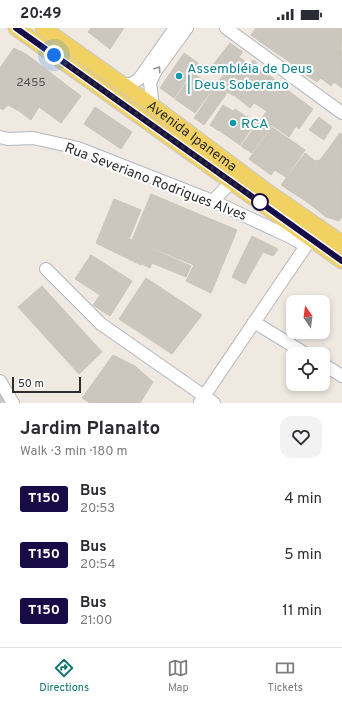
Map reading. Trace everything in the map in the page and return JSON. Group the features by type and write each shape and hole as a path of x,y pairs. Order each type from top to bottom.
{"main road":[{"name":"Avenida Ipanema","path":"16,28 232,181 308,243 342,261"},
{"name":"Avenida Ipanema","path":"44,28 153,106 268,192 342,243"}],"street":[{"path":"21,28 342,256"},
{"path":"35,28 342,248"},
{"path":"121,84 131,84 139,79 175,28"},
{"path":"153,106 150,83 155,72 187,28"},
{"path":"226,28 342,113"},
{"name":"Rua Severiano Rodrigues Alves","path":"0,137 8,139 33,138 78,148 213,201 290,237 308,243"},
{"path":"213,201 232,181"},
{"path":"46,269 101,324 206,401 254,322 308,243"},
{"path":"254,322 295,347"},
{"path":"330,368 342,376"},
{"path":"0,381 14,403"}],"building":[{"path":"91,28 124,28 110,49 88,32"},
{"path":"256,28 273,28 262,43 251,35"},
{"path":"273,28 288,28 272,50 262,43"},
{"path":"288,28 306,28 284,58 272,50"},
{"path":"306,28 314,28 319,32 296,67 284,58"},
{"path":"314,28 322,28 319,32"},
{"path":"322,28 330,28 324,36 319,32"},
{"path":"330,28 339,28 330,40 324,36"},
{"path":"339,28 342,28 341,49 330,40"},
{"path":"319,32 330,40 306,75 296,67"},
{"path":"330,40 336,45 311,78 306,75"},
{"path":"230,43 243,52 224,74 212,66"},
{"path":"336,45 341,49 319,77 321,78 317,82 311,78"},
{"path":"14,48 26,54 81,96 61,123 39,107 31,120 8,105 3,110 0,108 0,68"},
{"path":"341,49 342,60 326,82 319,77"},
{"name":"Assembléia de Deus | Deus Soberano","path":"184,53 198,63 174,98 160,88"},
{"path":"239,57 249,64 229,93 216,84"},
{"path":"253,60 257,63 235,96 229,93"},
{"path":"342,60 342,71 331,86 326,82"},
{"path":"254,67 273,78 250,108 235,96"},
{"path":"342,71 342,88 334,82"},
{"path":"193,73 214,87 195,113 175,99"},
{"path":"273,78 277,82 259,106 254,103"},
{"path":"277,82 294,95 277,118 259,106"},
{"path":"216,86 227,93 204,125 194,118"},
{"path":"294,95 313,109 299,129 296,126 289,137 272,125"},
{"path":"223,105 233,111 219,131 210,125"},
{"path":"95,107 132,132 121,149 84,124"},
{"name":"RCA","path":"235,109 245,116 230,138 220,131"},
{"path":"267,111 277,118 252,153 241,146"},
{"path":"246,116 256,122 240,145 230,138"},
{"path":"319,117 332,127 324,140 309,130"},
{"path":"272,127 283,135 260,167 249,159"},
{"path":"340,133 342,135 342,146 328,165 320,160"},
{"path":"283,135 295,143 271,175 260,167"},
{"path":"295,143 305,150 286,177 275,170"},
{"path":"342,146 342,162 336,170 328,165"},
{"path":"305,153 315,161 293,193 281,185"},
{"path":"320,160 328,165 304,200 293,193 315,161"},
{"path":"342,162 342,175 336,170"},
{"path":"328,165 340,174 315,208 304,200"},
{"path":"340,174 342,175 342,194 326,217 315,208"},
{"path":"151,194 237,230 211,293 186,281 194,265 132,240"},
{"path":"342,194 342,217 339,221 326,217"},
{"path":"114,199 141,210 129,239 191,266 186,277 152,263 150,268 142,264 141,265 96,243"},
{"path":"252,236 278,249 273,256 263,252 245,284 232,277"},
{"path":"91,255 132,281 110,316 93,305 100,295 75,279"},
{"path":"146,278 202,315 172,354 119,319"},
{"path":"42,286 102,352 79,374 18,307"},
{"path":"113,355 135,366 153,382 140,403 90,403 82,398"},
{"path":"0,390 6,400 1,403 0,403"}],"bus line":[{"name":"T150","path":"16,28 342,261"}],"place":[{"name":"Assembléia de Deus | Deus Soberano","path":"179,76"},
{"name":"RCA","path":"233,123"}],"route":[{"path":"54,55 260,202"}]}
